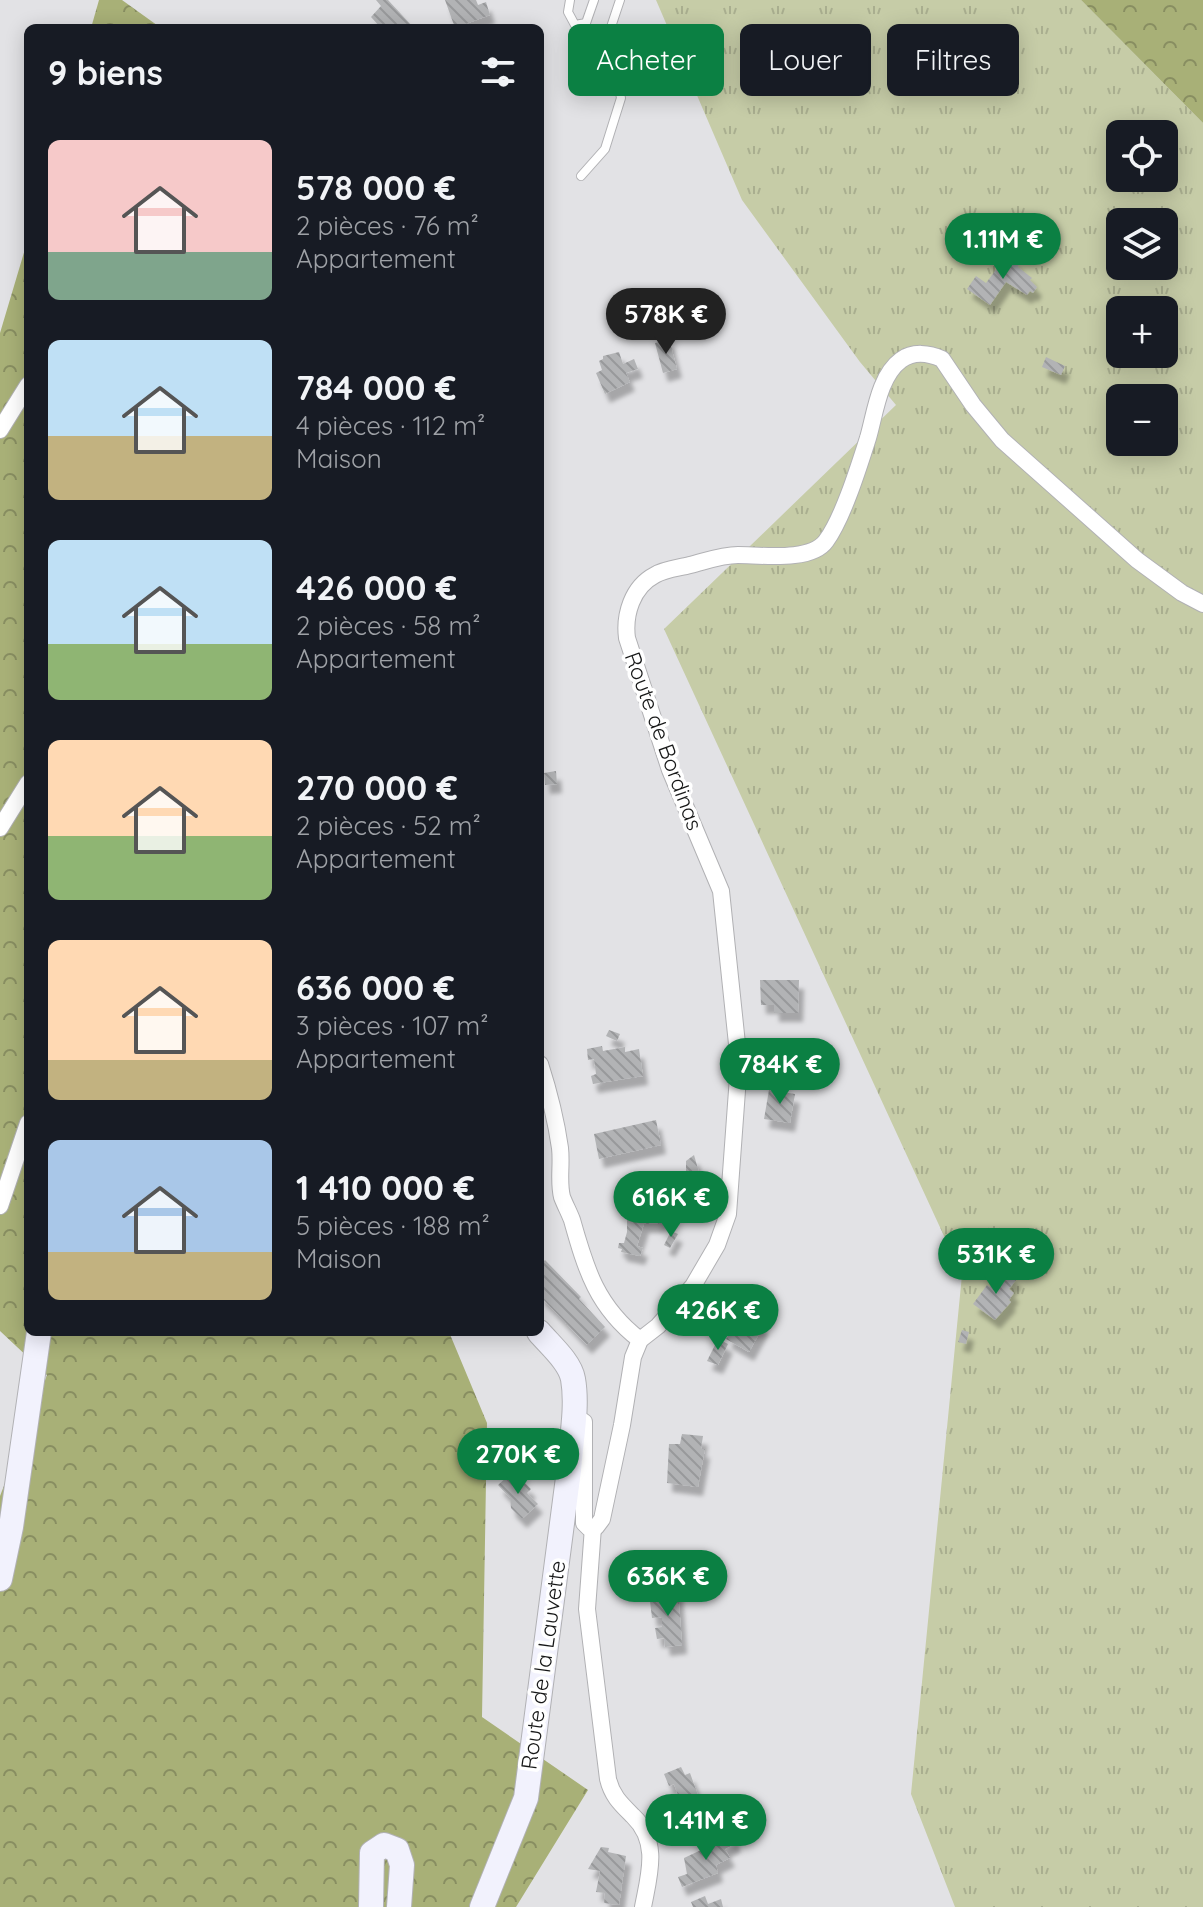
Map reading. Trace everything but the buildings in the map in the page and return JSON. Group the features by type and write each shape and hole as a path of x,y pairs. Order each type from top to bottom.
{"street":[{"name":"Route de Bordinas","path":"640,1340 658,1326 693,1286 717,1245 730,1202 739,1063 721,891 670,770 627,638 628,610 638,591 657,573 721,557 786,555 821,547 836,523 885,384 898,362 921,354 942,359 973,405 1002,440 1137,560 1182,593 1203,604"},
{"path":"0,430 24,391"},
{"path":"0,828 24,789"},
{"path":"544,1077 560,1151 559,1176 563,1199 579,1248 597,1294 619,1324 640,1340 633,1357 602,1519 593,1527 587,1609 608,1779 617,1800 646,1831 651,1849 651,1868 643,1907"},
{"path":"0,1206 24,1135"},
{"path":"0,1579 11,1527 38,1336"},
{"name":"Route de la Lauvette","path":"482,1907 526,1798 569,1470 573,1376 543,1336"},
{"path":"573,1416 584,1422 584,1523 589,1528 593,1527"},
{"path":"371,1907 372,1853 384,1845 397,1850 402,1865 399,1907"}],"lane":[{"path":"570,0 568,12 575,25 586,23 594,0"},
{"path":"581,176 605,149 621,98 608,36 620,0"}],"green space":[{"path":"99,0 122,0 155,24 92,24"},
{"path":"656,0 1081,0 1203,123 1203,1907 955,1907 911,1794 962,1275 664,629 896,405 860,362 742,200 697,96 724,96 724,24 666,24"},
{"path":"1081,0 1203,0 1203,123"},
{"path":"24,252 24,1336 451,1336 487,1423 482,1717 588,1790 516,1907 0,1907 0,1496 47,1375 0,1331 0,333"}]}
